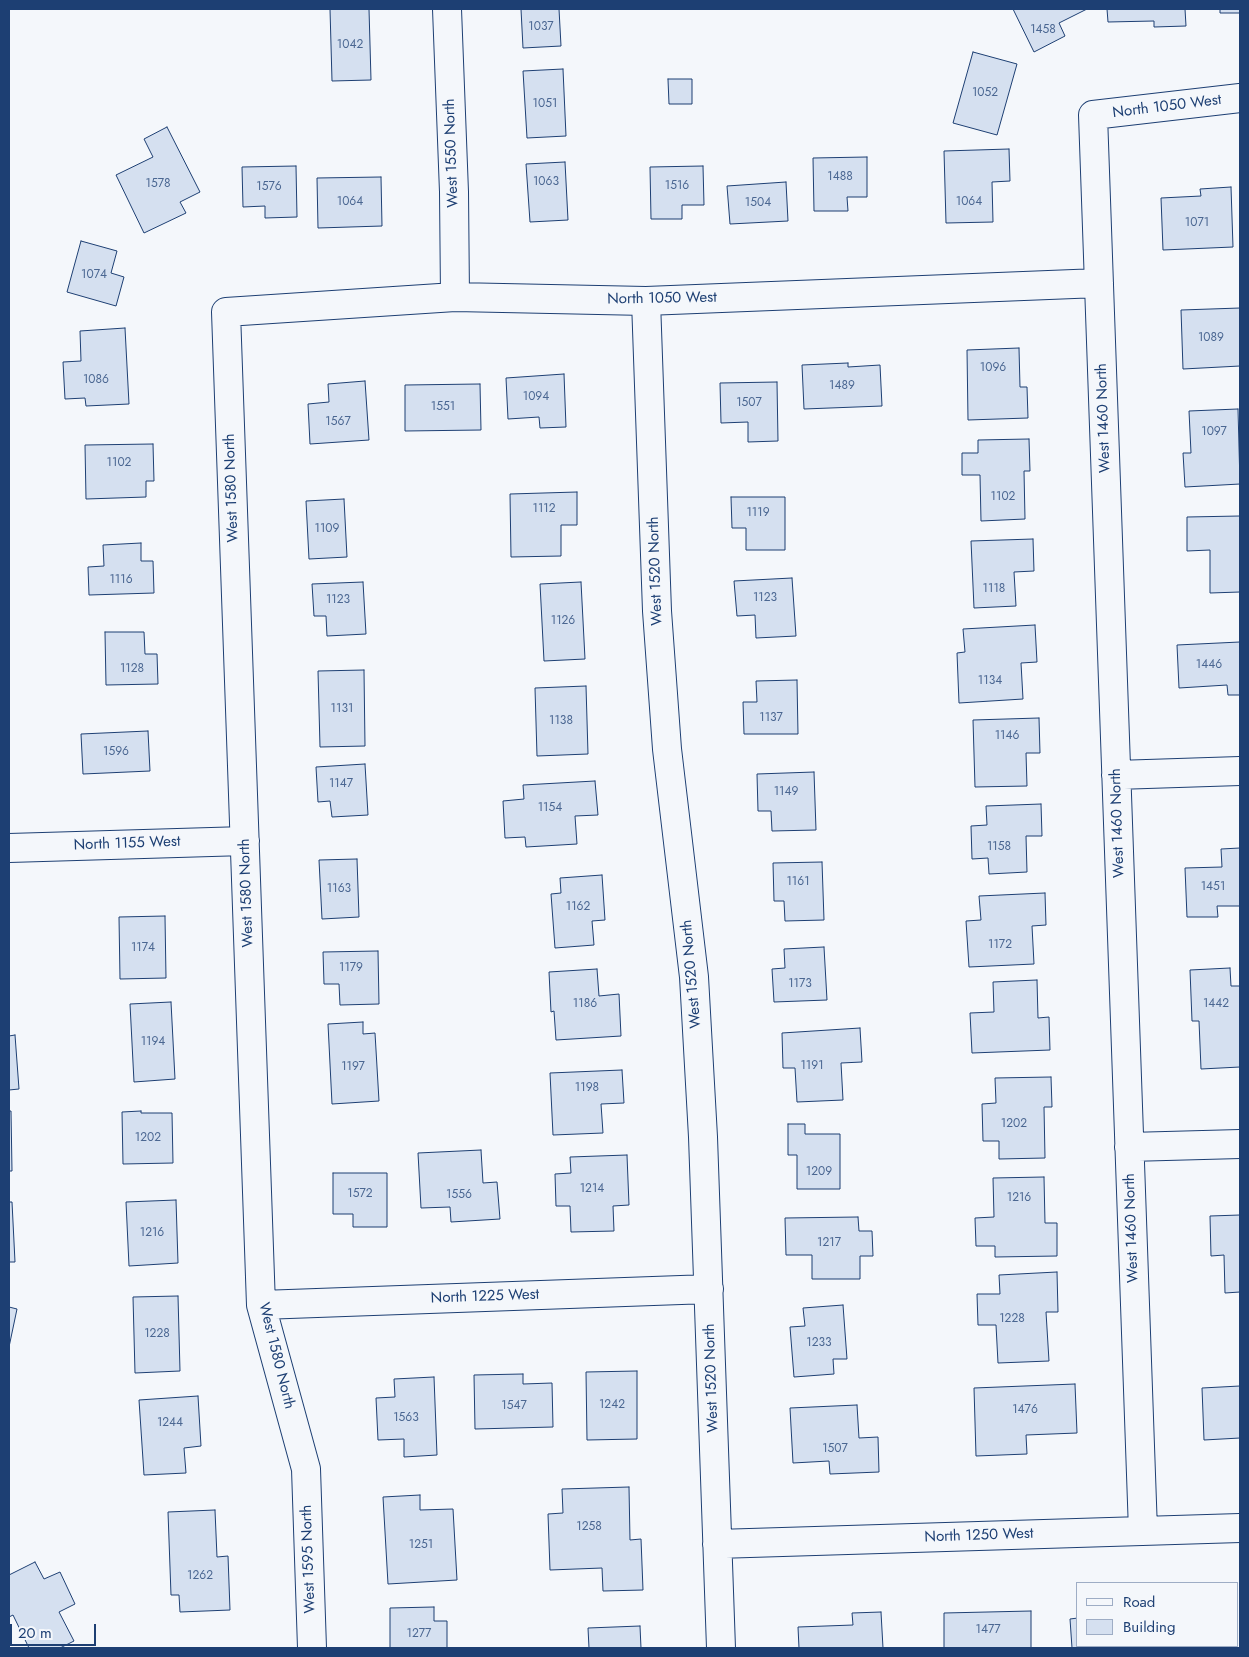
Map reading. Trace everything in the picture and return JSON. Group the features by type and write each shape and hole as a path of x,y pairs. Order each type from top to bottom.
{"street":[{"name":"West 1550 North","path":"447,9 454,192 454,297"},
{"name":"North 1050 West","path":"1093,115 1240,98"},
{"name":"West 1460 North","path":"1093,115 1143,1531"},
{"name":"North 1050 West","path":"226,312 454,297 646,300 1099,282"},
{"name":"West 1520 North","path":"646,300 657,611 667,749 694,977 703,1138 721,1648"},
{"name":"West 1580 North","path":"226,312 261,1305 306,1469"},
{"path":"1116,776 1240,771"},
{"name":"North 1155 West","path":"9,848 245,840"},
{"path":"1129,1147 1240,1144"},
{"name":"North 1225 West","path":"261,1305 708,1289"},
{"name":"West 1595 North","path":"306,1469 312,1648"},
{"name":"North 1250 West","path":"717,1544 1240,1528"}],"building":[{"path":"330,9 369,9 371,80 332,81"},
{"path":"521,9 559,9 561,46 523,48"},
{"path":"1013,9 1087,9 1059,23 1065,36 1034,52"},
{"path":"1107,9 1185,9 1186,26 1154,27 1154,21 1108,22"},
{"path":"1220,9 1240,9 1240,13 1220,13"},
{"path":"973,52 1017,64 997,135 953,123"},
{"path":"563,69 566,136 527,138 523,71"},
{"path":"668,79 692,79 692,104 669,104"},
{"path":"167,127 200,192 180,202 186,213 144,233 116,175 153,157 144,139"},
{"path":"1009,149 1010,181 992,182 993,222 946,223 944,151"},
{"path":"867,157 867,197 847,197 848,211 814,211 813,158"},
{"path":"565,162 568,220 530,222 526,164"},
{"path":"296,166 297,217 265,218 265,206 243,207 242,167"},
{"path":"703,166 704,205 682,205 682,219 651,219 650,167"},
{"path":"381,177 382,226 318,228 317,178"},
{"path":"786,182 788,221 730,224 727,186"},
{"path":"1231,187 1233,247 1163,250 1161,198 1201,196 1200,189"},
{"path":"81,241 117,251 111,273 124,277 116,306 67,292"},
{"path":"1240,308 1240,366 1183,369 1181,310"},
{"path":"125,328 129,404 86,406 85,398 65,399 63,362 81,361 80,331"},
{"path":"1019,348 1020,387 1027,387 1028,418 968,420 967,350"},
{"path":"848,363 848,367 880,365 882,406 804,409 802,365"},
{"path":"564,374 566,427 540,428 539,417 508,419 506,378"},
{"path":"365,381 369,440 310,444 308,404 329,402 328,384"},
{"path":"777,382 778,441 748,442 748,422 721,423 720,383"},
{"path":"480,384 481,430 405,431 405,385"},
{"path":"1238,409 1240,484 1185,487 1183,453 1191,453 1189,411"},
{"path":"1029,439 1030,471 1024,471 1025,519 981,521 980,475 962,475 962,453 978,453 978,440"},
{"path":"153,444 154,481 146,481 146,497 86,499 85,445"},
{"path":"577,492 577,525 561,525 561,556 511,557 510,494"},
{"path":"731,497 785,497 785,550 746,550 746,528 732,528"},
{"path":"344,499 347,557 309,559 306,501"},
{"path":"1240,516 1240,592 1210,593 1210,550 1187,551 1187,517"},
{"path":"1033,539 1034,571 1014,572 1016,606 974,608 971,541"},
{"path":"141,543 141,561 153,561 154,593 89,595 88,567 104,566 103,545"},
{"path":"792,578 796,636 756,638 755,615 737,616 734,581"},
{"path":"363,582 366,634 327,636 326,616 314,616 312,584"},
{"path":"581,582 585,659 544,661 540,584"},
{"path":"1035,625 1037,662 1021,663 1023,699 959,703 957,653 965,652 963,629"},
{"path":"105,632 144,632 145,654 157,654 158,684 106,685"},
{"path":"1240,642 1240,695 1228,695 1227,685 1179,688 1177,645"},
{"path":"364,670 365,746 320,747 318,671"},
{"path":"797,680 798,734 744,734 743,702 757,702 756,681"},
{"path":"586,686 588,754 537,756 535,688"},
{"path":"1039,718 1040,753 1026,753 1027,786 975,787 973,720"},
{"path":"148,731 150,771 83,774 81,734"},
{"path":"365,764 368,815 332,817 330,801 318,802 316,767"},
{"path":"814,772 816,830 772,831 771,811 758,811 757,774"},
{"path":"595,781 598,815 575,816 577,844 526,847 525,837 505,838 503,801 524,799 523,785"},
{"path":"1041,804 1042,836 1026,836 1027,872 989,874 988,858 972,859 971,826 987,825 986,806"},
{"path":"1240,848 1240,906 1217,906 1218,917 1187,917 1185,868 1222,867 1221,849"},
{"path":"357,859 359,917 322,919 319,860"},
{"path":"822,862 824,920 785,921 784,901 774,901 773,863"},
{"path":"602,875 605,920 592,921 594,945 555,948 551,894 561,893 560,878"},
{"path":"1045,893 1046,925 1032,926 1034,964 969,967 966,921 981,920 979,896"},
{"path":"165,916 166,978 120,979 119,917"},
{"path":"824,947 827,1000 774,1002 772,969 785,968 784,949"},
{"path":"378,951 379,1004 340,1005 339,984 324,984 323,952"},
{"path":"1230,968 1231,986 1240,986 1240,1067 1201,1069 1199,1021 1192,1021 1190,970"},
{"path":"597,969 599,996 619,994 621,1036 556,1040 554,1011 551,1012 549,972"},
{"path":"1037,980 1038,1018 1049,1017 1050,1050 972,1053 970,1013 994,1012 993,982"},
{"path":"171,1002 175,1079 134,1082 130,1004"},
{"path":"363,1022 363,1034 375,1033 379,1101 332,1104 328,1024"},
{"path":"860,1028 862,1062 841,1063 843,1100 797,1102 795,1068 783,1068 782,1033"},
{"path":"15,1035 19,1089 9,1090 9,1036"},
{"path":"622,1070 624,1103 601,1104 603,1133 553,1135 550,1073"},
{"path":"1051,1077 1052,1107 1044,1107 1045,1158 999,1159 999,1141 983,1141 982,1104 996,1103 995,1078"},
{"path":"9,1111 11,1111 12,1171 9,1171"},
{"path":"141,1111 141,1113 172,1113 173,1163 123,1164 122,1112"},
{"path":"788,1124 805,1124 805,1134 840,1134 840,1189 797,1189 797,1155 788,1155"},
{"path":"481,1150 483,1183 497,1182 500,1219 451,1222 450,1207 421,1208 418,1153"},
{"path":"627,1155 629,1205 613,1206 614,1231 571,1232 570,1206 556,1206 555,1174 571,1173 570,1157"},
{"path":"333,1173 387,1173 387,1227 353,1227 353,1214 333,1214"},
{"path":"1044,1177 1045,1223 1057,1223 1057,1256 995,1257 995,1246 976,1246 975,1218 994,1217 993,1178"},
{"path":"176,1200 178,1263 129,1266 126,1202"},
{"path":"9,1202 12,1202 15,1262 9,1262"},
{"path":"1240,1215 1240,1292 1225,1293 1224,1255 1211,1256 1210,1216"},
{"path":"858,1217 859,1231 872,1231 873,1256 860,1256 860,1279 812,1279 812,1255 786,1255 785,1218"},
{"path":"1057,1272 1058,1312 1046,1312 1049,1361 998,1363 996,1325 978,1325 977,1294 1000,1294 999,1275"},
{"path":"178,1296 180,1371 135,1373 133,1297"},
{"path":"843,1305 847,1359 833,1359 834,1374 794,1377 790,1327 805,1326 803,1308"},
{"path":"9,1307 17,1309 9,1347"},
{"path":"637,1371 637,1439 587,1440 586,1372"},
{"path":"523,1374 523,1384 552,1383 553,1427 475,1429 474,1375"},
{"path":"434,1377 437,1455 404,1457 404,1439 378,1440 376,1398 395,1397 394,1379"},
{"path":"1075,1384 1077,1433 1026,1435 1027,1454 976,1456 974,1388"},
{"path":"1240,1386 1240,1438 1204,1440 1202,1388"},
{"path":"198,1396 201,1446 184,1448 186,1473 144,1475 139,1400"},
{"path":"857,1405 859,1438 878,1437 879,1472 830,1474 829,1461 793,1463 790,1408"},
{"path":"629,1487 630,1540 641,1539 643,1590 603,1591 602,1568 550,1570 548,1514 563,1513 562,1489"},
{"path":"420,1495 420,1510 453,1509 457,1580 388,1584 383,1497"},
{"path":"215,1510 217,1557 228,1556 230,1610 180,1612 179,1595 171,1595 168,1512"},
{"path":"35,1562 44,1579 60,1572 75,1604 59,1612 74,1641 60,1648 29,1648 13,1615 9,1617 9,1575"},
{"path":"434,1607 434,1621 447,1621 447,1648 390,1648 390,1608"},
{"path":"1031,1611 1031,1648 944,1648 944,1613"},
{"path":"881,1612 883,1648 799,1648 798,1627 853,1625 852,1613"},
{"path":"1076,1618 1076,1647 1155,1648 1072,1648 1070,1619"},
{"path":"640,1626 641,1648 589,1648 588,1628"}]}
